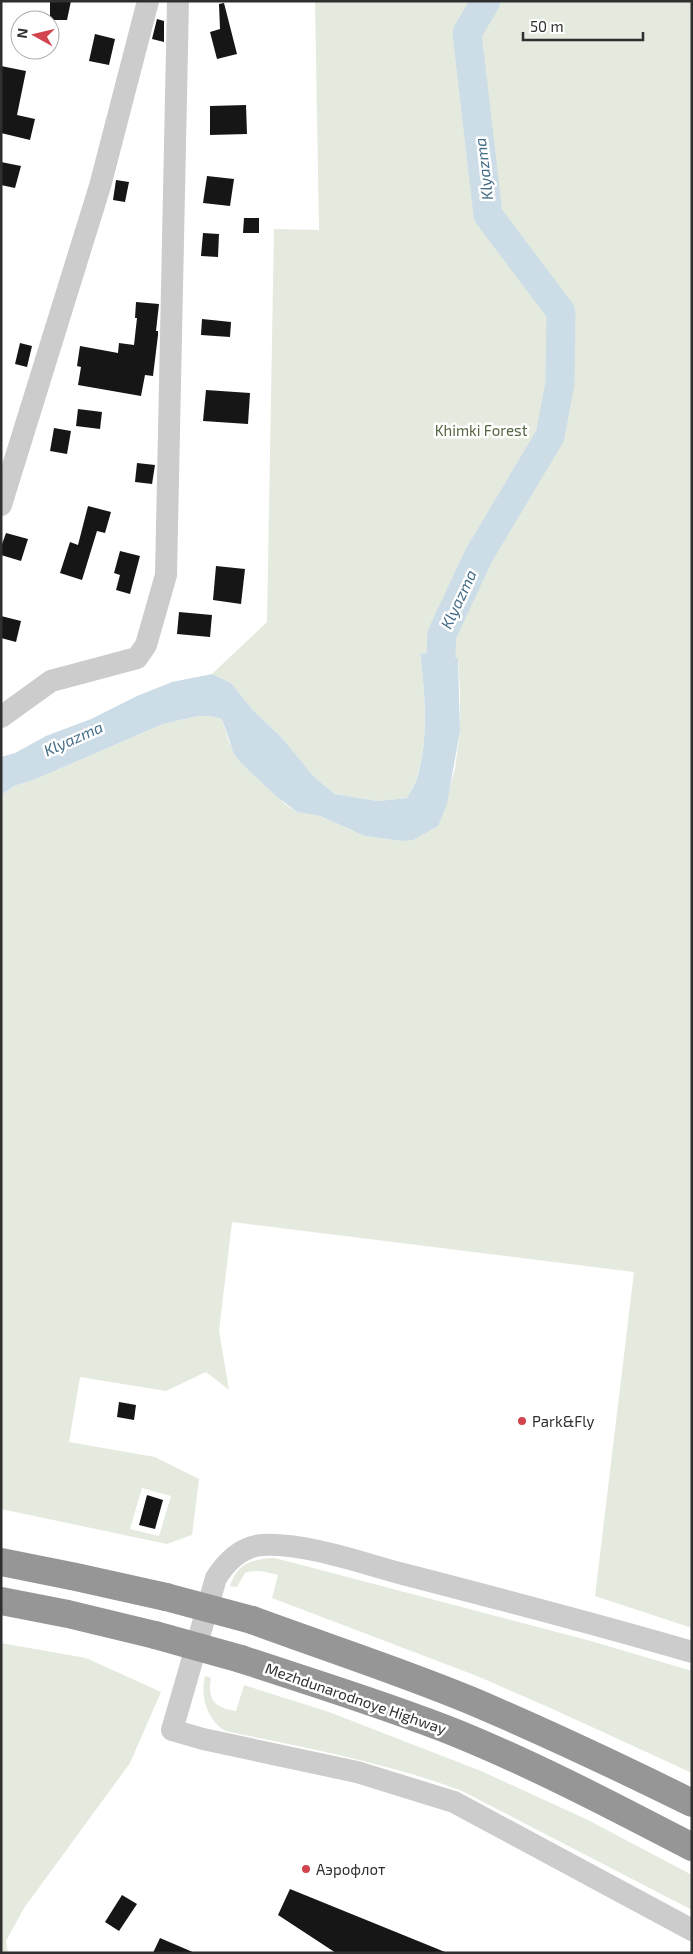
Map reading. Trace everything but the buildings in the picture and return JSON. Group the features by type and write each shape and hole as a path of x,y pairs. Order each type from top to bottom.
{"highway":[{"path":"1,1562 166,1597 252,1620 471,1701 573,1746 692,1803"},
{"name":"Mezhdunarodnoye Highway","path":"1,1602 68,1614 155,1635 241,1659 372,1702 457,1734 613,1806 692,1847"}],"street":[{"path":"1,505 100,186 148,1"},
{"path":"1,717 51,681 137,658 146,645 166,575 178,1"},
{"path":"692,1652 576,1619 310,1550 262,1545 247,1549 233,1557 223,1566 216,1578 172,1730 203,1739 357,1772 454,1802 692,1930"}],"green space":[{"name":"Khimki Forest","path":"315,1 692,1 692,1628 595,1596 634,1272 232,1222 219,1331 229,1390 206,1372 166,1391 80,1377 69,1442 155,1457 199,1479 192,1535 167,1544 1,1509 1,795 14,786 36,779 163,724 198,716 210,716 222,719 229,742 241,763 286,805 297,812 320,816 365,836 401,841 449,791 455,768 460,731 458,658 420,653 425,716 421,763 414,786 407,798 378,801 335,794 314,777 283,739 252,709 231,683 212,674 267,622 274,229 319,230","holes":["142,1488 171,1496 159,1536 130,1529"]},
{"path":"275,1558 591,1641 692,1671 692,1773 477,1676 272,1598 278,1575 262,1571 249,1572 245,1573 237,1587 230,1586 241,1567 252,1561"},
{"path":"1,1643 86,1658 161,1692 130,1763 24,1908 6,1941 8,1953 1,1953"},
{"path":"205,1676 211,1678 210,1692 214,1702 223,1708 236,1711 244,1685 329,1712 481,1771 588,1820 692,1875 692,1910 462,1791 375,1764 226,1731 214,1721 206,1707 204,1700"}],"water":[{"path":"420,653 458,658 460,731 447,804 438,826 413,840 401,841 365,836 320,816 297,812 277,797 241,763 234,754 222,719 210,716 198,716 163,724 36,779 14,786 1,795 1,757 15,753 46,736 91,719 137,696 172,682 212,674 231,683 252,709 283,739 314,777 335,794 378,801 407,798 414,786 421,764 425,732"}],"waterway":[{"name":"Klyazma","path":"439,694 442,634 479,555 550,436 560,383 561,312 488,215 467,33 486,1"}],"place":[{"name":"Park&Fly","path":"522,1421"},
{"name":"Аэрофлот","path":"306,1869"}]}
